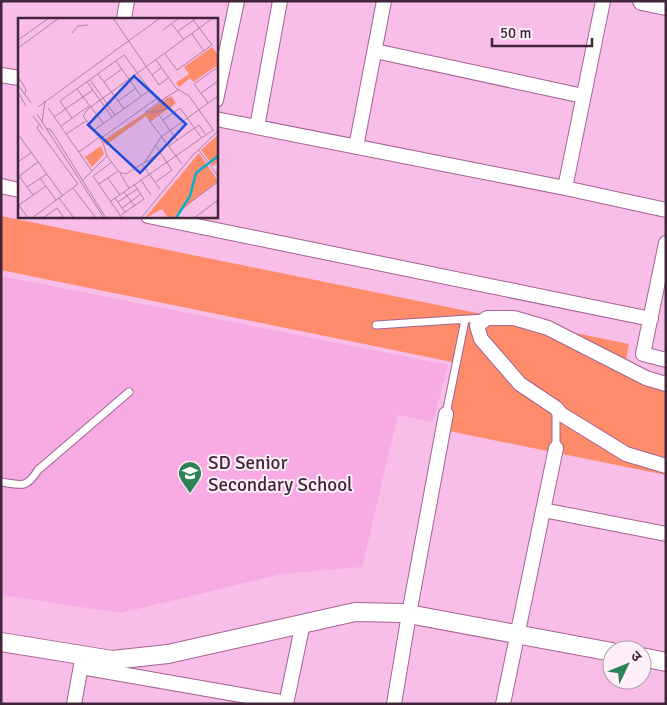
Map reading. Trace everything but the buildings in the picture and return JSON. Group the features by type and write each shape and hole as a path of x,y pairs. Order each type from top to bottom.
{"street":[{"path":"124,18 127,1"},
{"path":"218,91 237,1"},
{"path":"257,127 280,1"},
{"path":"356,147 384,1"},
{"path":"565,188 603,1"},
{"path":"642,1 666,6"},
{"path":"375,50 583,96"},
{"path":"1,75 18,78"},
{"path":"218,119 565,188 666,210"},
{"path":"1,186 18,190"},
{"path":"158,218 651,319"},
{"path":"666,243 643,354 666,360"},
{"path":"666,384 646,378 548,328 514,318 487,318 477,326 481,340 520,384 556,408 561,414 626,454 666,466"},
{"path":"394,704 446,414"},
{"path":"503,704 556,448"},
{"path":"543,510 666,534"},
{"path":"82,661 168,654 355,612 403,613 602,650"},
{"path":"1,642 286,704 303,623"},
{"path":"652,659 666,662"},
{"path":"74,704 82,661"}],"lane":[{"path":"376,325 487,318"},
{"path":"446,414 465,320"},
{"path":"1,482 22,485 31,480 38,470 129,392"},
{"path":"556,408 556,448"}],"shaded area":[{"path":"1,216 629,344 624,371 666,379 666,475 444,430 457,363 1,270"},
{"name":"SD Senior Secondary School","path":"1,276 448,365 433,422 398,415 362,567 282,574 121,613 1,595"}],"place":[{"name":"SD Senior Secondary School","path":"190,494"}]}
